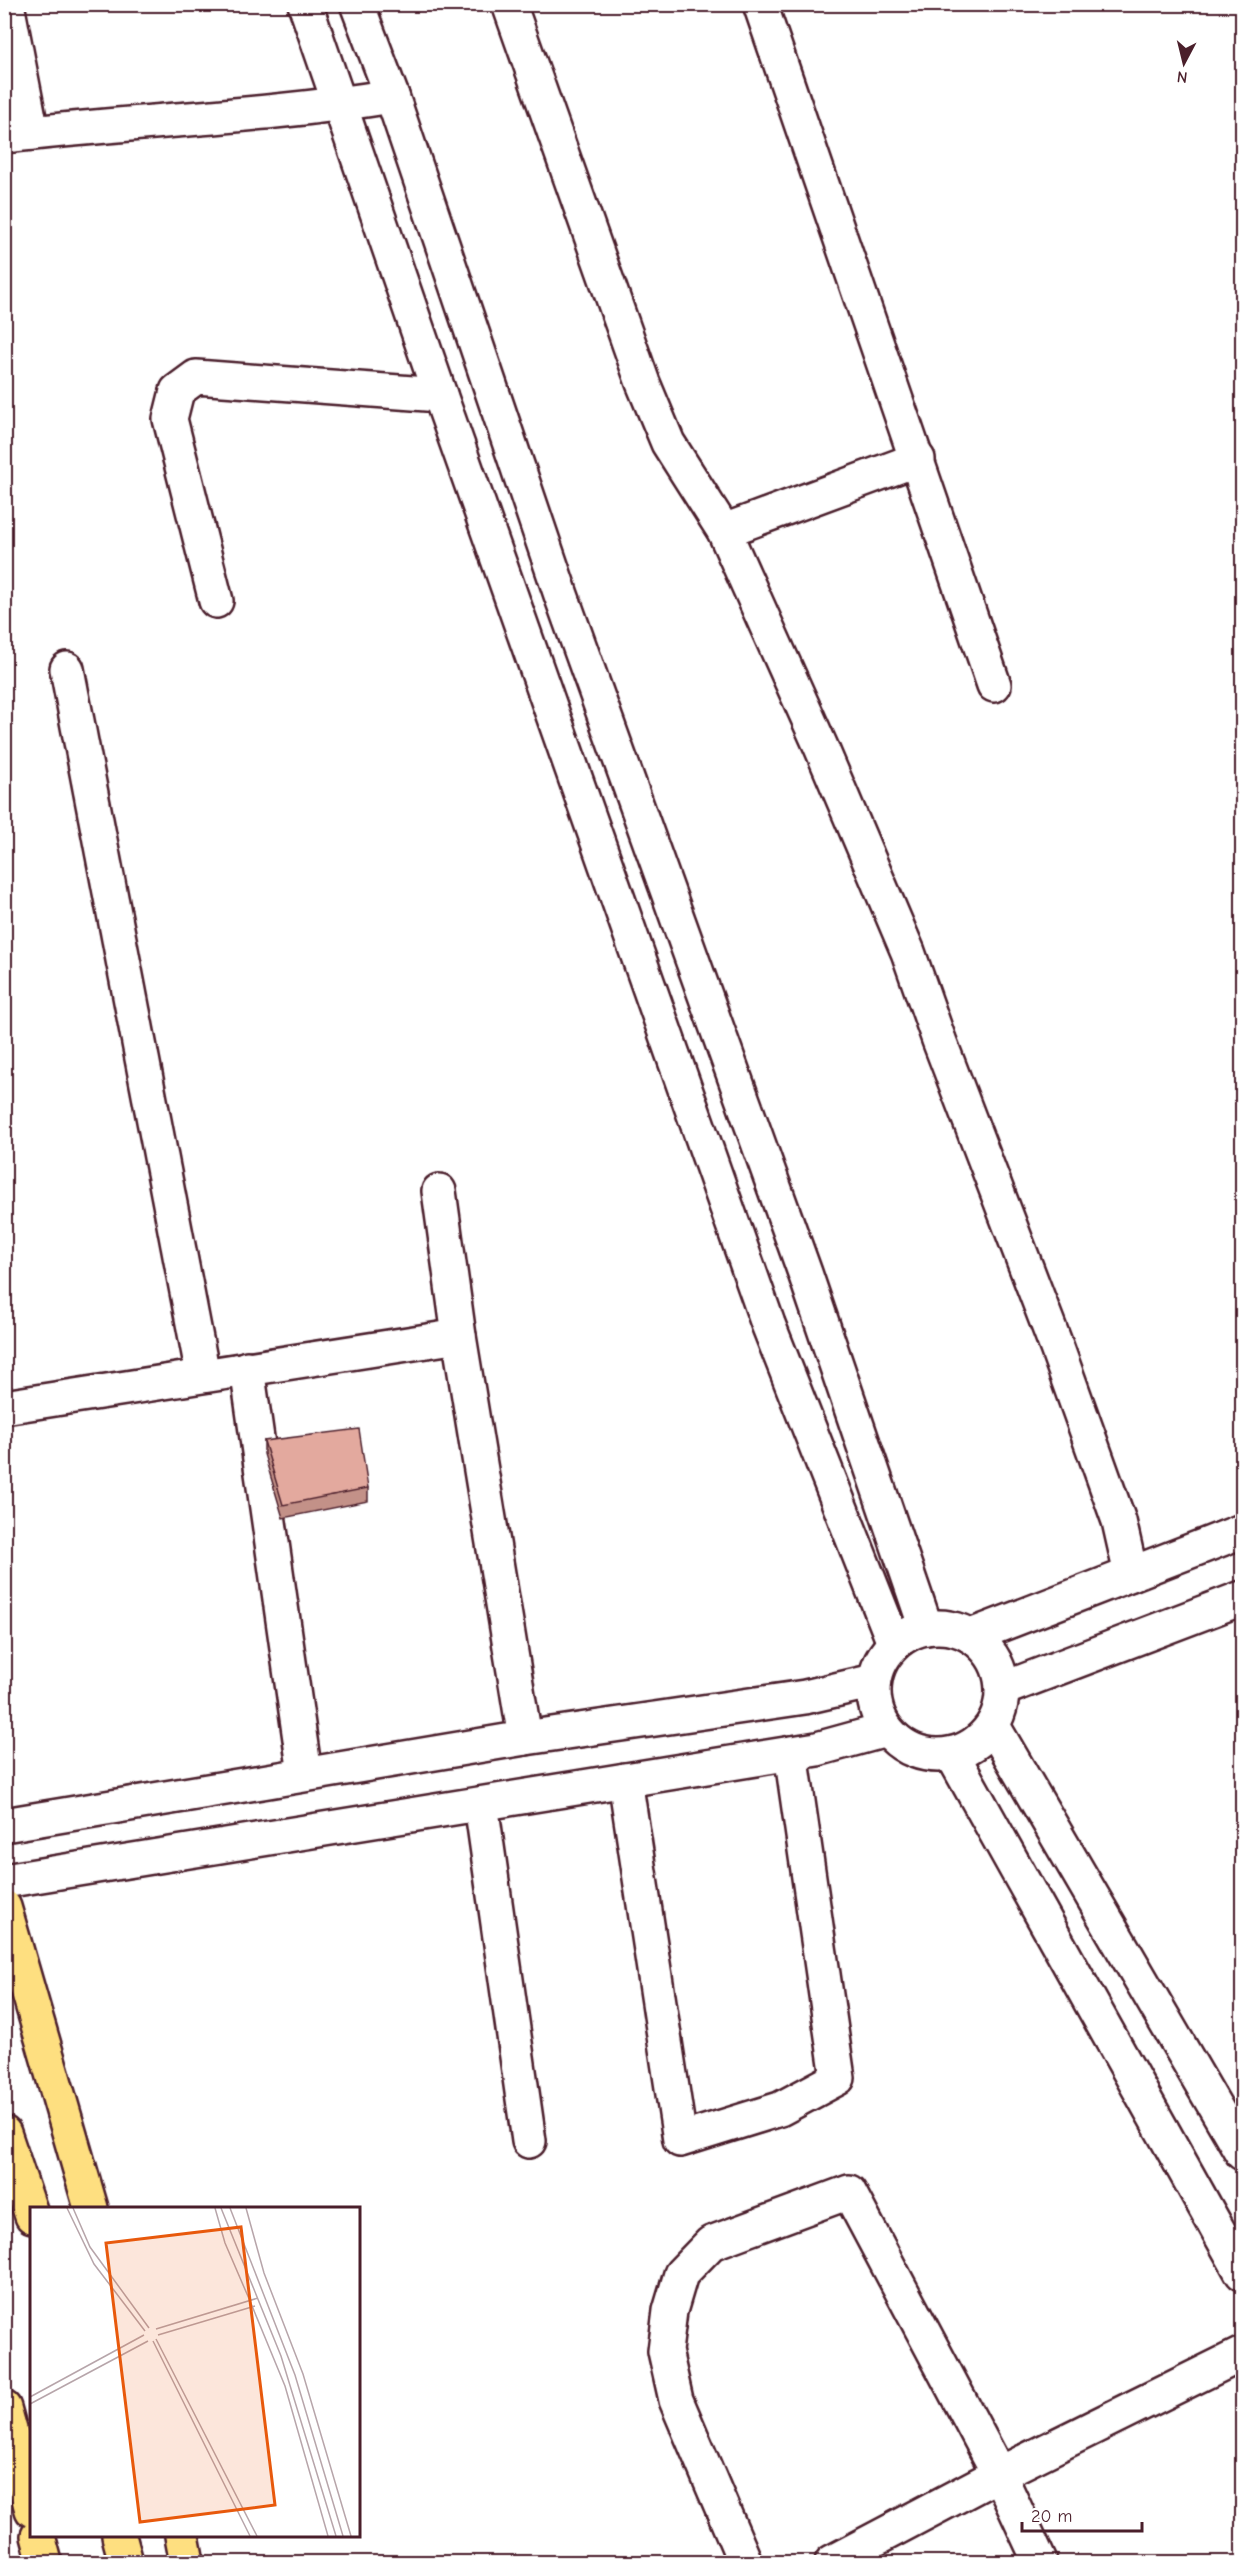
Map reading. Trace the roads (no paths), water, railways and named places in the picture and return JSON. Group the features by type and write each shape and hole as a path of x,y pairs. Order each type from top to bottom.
{"main road":[{"path":"4,1907 91,2207"},
{"path":"4,2133 30,2210"},
{"path":"4,2408 30,2503"},
{"path":"39,2537 45,2562"},
{"path":"120,2537 126,2562"},
{"path":"182,2537 187,2562"}],"street":[{"path":"8,4 19,134 90,125 339,105 392,96"},
{"path":"305,4 440,395 764,1313 894,1644"},
{"path":"357,4 392,96 561,595 801,1262 926,1628"},
{"path":"509,4 643,383 668,443 724,531 826,758 908,952 1100,1467 1119,1521 1131,1574"},
{"path":"760,4 994,685"},
{"path":"216,602 170,419 177,391 196,377 440,395"},
{"path":"724,531 918,459"},
{"path":"67,669 202,1376"},
{"path":"440,1191 459,1336 525,1738"},
{"path":"4,1407 459,1336"},
{"path":"247,1368 304,1774"},
{"path":"971,1636 1242,1531"},
{"path":"1003,1689 1242,1598"},
{"path":"926,1628 950,1628 971,1636 994,1658 1003,1689 1001,1708 993,1726 976,1744 952,1754 927,1755 904,1746 886,1730 875,1706 874,1681 880,1661 894,1644 926,1628"},
{"path":"4,1825 525,1738 805,1696 874,1681"},
{"path":"993,1726 1232,2108 1242,2153"},
{"path":"4,1881 817,1749 886,1730"},
{"path":"625,1780 680,2140 780,2109 838,2078 792,1753"},
{"path":"952,1754 1242,2273"},
{"path":"481,1803 530,2141"},
{"path":"745,2562 676,2400 665,2351 670,2311 681,2274 711,2243 849,2192 999,2474 1040,2562"},
{"path":"832,2562 999,2474 1242,2354"}]}
